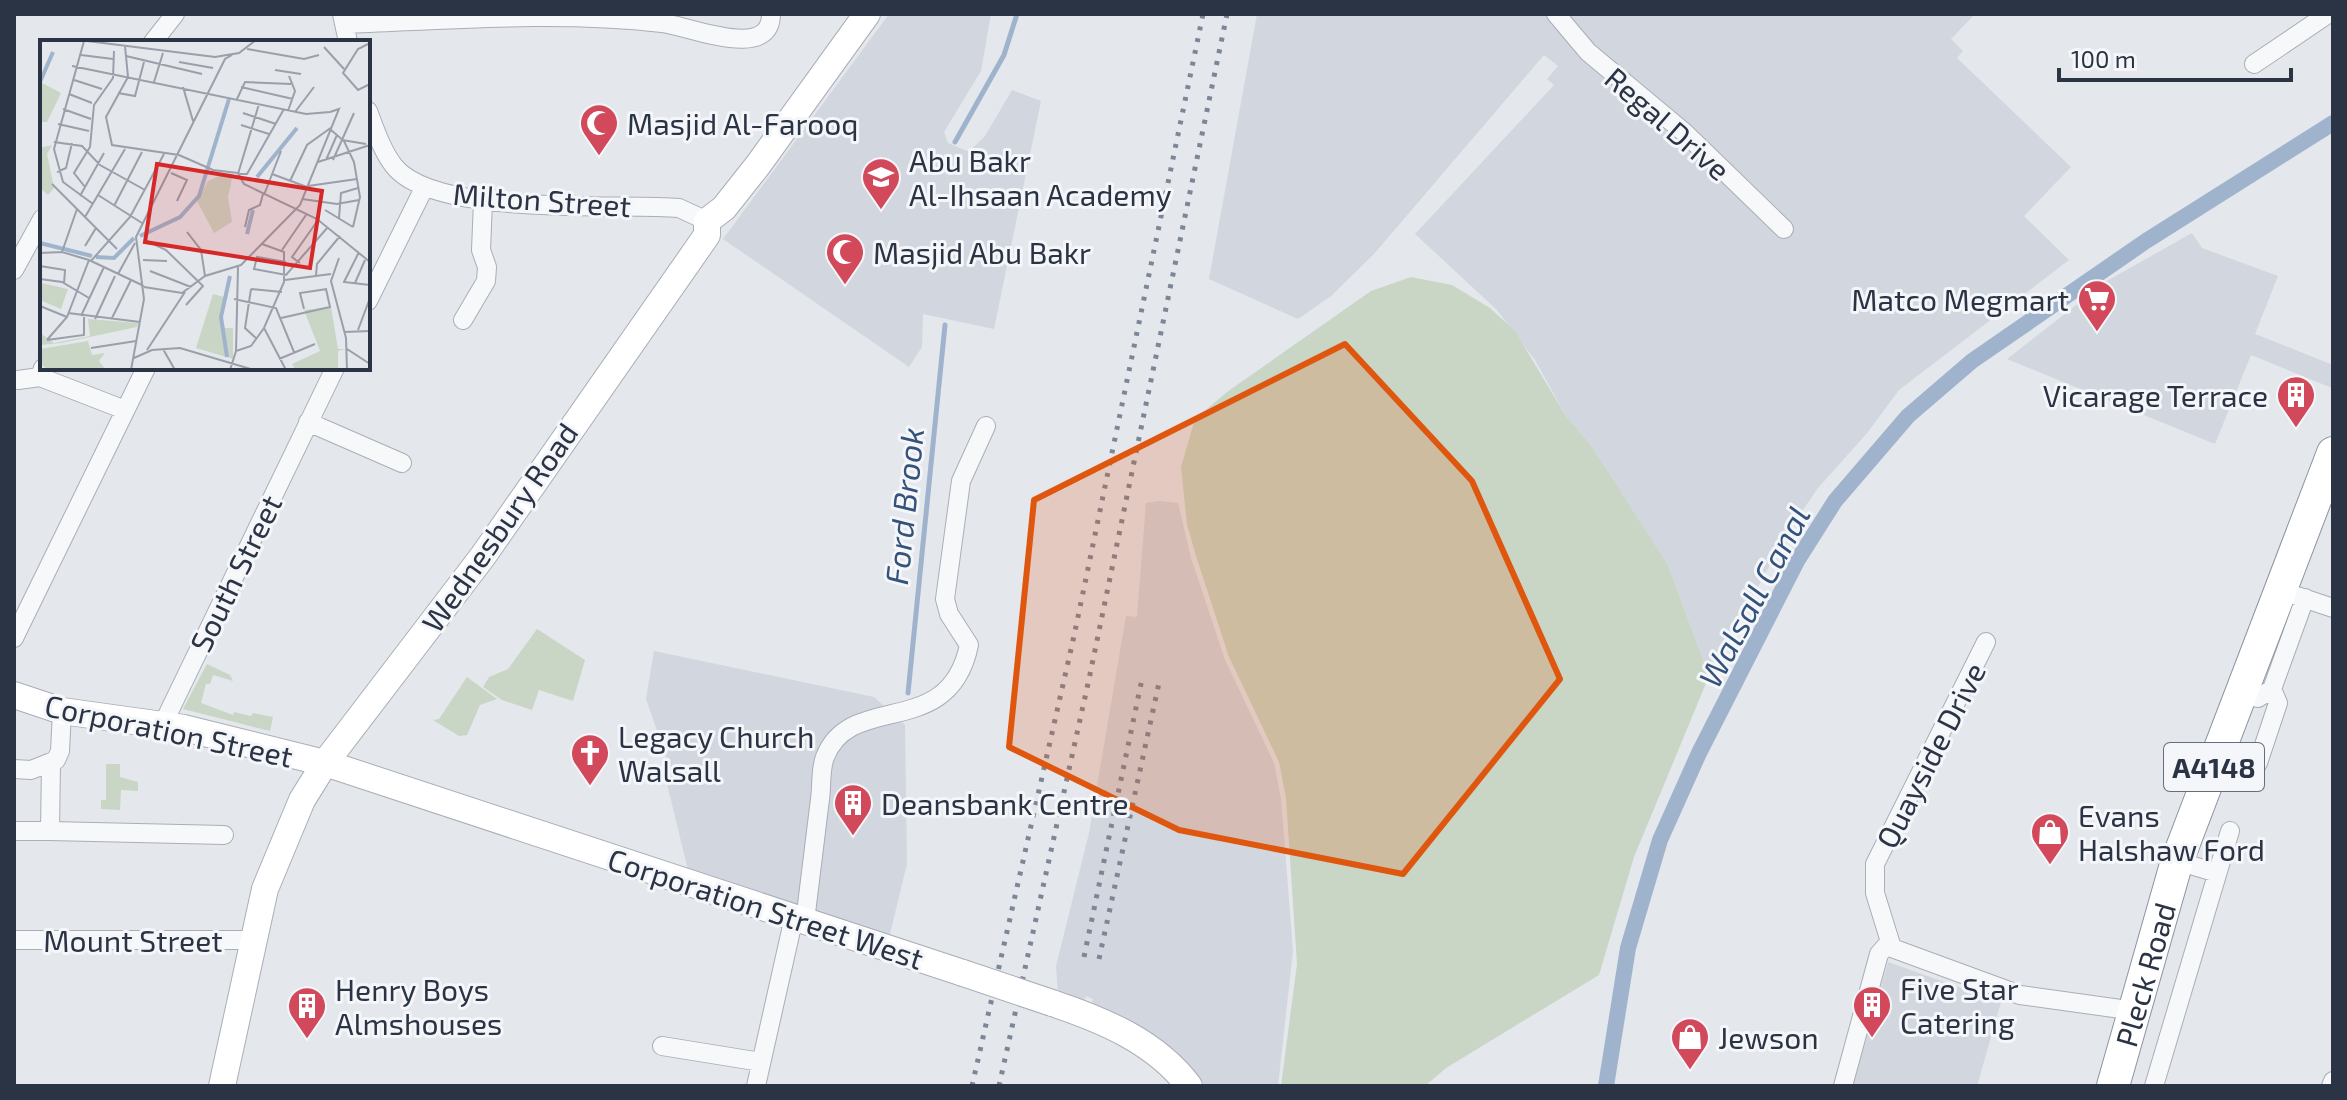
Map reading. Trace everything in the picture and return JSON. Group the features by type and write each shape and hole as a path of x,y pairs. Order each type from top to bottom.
{"highway":[{"name":"Pleck Road","path":"2113,1086 2177,861 2257,692 2292,594 2333,453"}],"street":[{"path":"155,40 175,14"},
{"path":"345,27 591,15 672,24 750,41 762,36 771,23 771,14"},
{"name":"Wednesbury Road","path":"222,1086 252,940 285,836 325,763 483,556 707,235 707,221 724,208 758,165 867,14"},
{"name":"Regal Drive","path":"1556,14 1588,52 1685,133 1784,229"},
{"path":"2254,64 2320,15"},
{"name":"Milton Street","path":"370,115 395,168 424,188 483,201 679,208 707,221"},
{"path":"370,297 424,188"},
{"path":"463,320 486,281 487,267 481,250 483,201"},
{"path":"14,270 40,223"},
{"path":"14,638 145,370"},
{"name":"South Street","path":"163,724 334,370"},
{"path":"18,380 42,372 125,410"},
{"path":"308,422 402,463"},
{"path":"756,1086 800,919 825,757 854,727 879,716 918,709 948,690 965,664 969,645 949,614 945,599 961,481 986,426"},
{"path":"2292,594 2333,608"},
{"name":"Quayside Drive","path":"1892,948 1875,893 1875,864 1986,642"},
{"name":"Pleck Road","path":"2257,692 2278,703 2258,763"},
{"name":"Corporation Street","path":"14,695 62,711 163,724 325,763"},
{"path":"50,831 51,764 60,751 62,711"},
{"name":"Corporation Street West","path":"325,763 1091,1016 1140,1041 1170,1063 1189,1086"},
{"path":"14,769 31,770 51,764"},
{"path":"14,831 126,833 197,827 224,835"},
{"name":"Pleck Road","path":"2154,1086 2230,831"},
{"name":"Pleck Road","path":"2177,861 2217,873"},
{"name":"Mount Street","path":"14,940 252,940"},
{"path":"1843,1086 1879,954 1886,946 2020,995 2135,1011"},
{"path":"662,1046 761,1062"}],"highlighted area":[{"path":"1345,344 1472,481 1560,679 1403,874 1179,830 1009,747 1034,500"}],"shaded area":[{"name":"Abu Bakr Al-Ihsaan Academy","path":"889,14 991,14 981,71 944,132 948,143 967,151 973,148 985,136 1012,90 1041,101 994,329 923,314 922,347 909,367 723,239"},
{"path":"1257,14 1975,14 1951,39 1963,51 1957,58 2071,167 2024,216 2069,260 1899,390 1868,432 1818,488 1789,530 1709,676 1668,565 1591,445 1566,416 1535,360 1497,310 1415,234 1554,85 1547,79 1558,66 1544,55 1374,254 1331,296 1298,319 1209,279"},
{"path":"2192,233 2202,248 2278,276 2255,334 2333,365 2332,388 2251,355 2215,444 2007,359 2107,281"},
{"path":"1146,503 1178,503 1191,558 1225,660 1274,763 1281,799 1293,951 1278,1086 1204,1086 1175,1050 1142,1029 1090,1009 1093,999 1086,996 1082,1006 1058,996 1056,966 1089,833 1126,616 1137,617"},
{"path":"654,651 874,697 905,725 907,864 889,938 688,870 666,780 667,759 646,699"},
{"path":"1888,962 2001,1002 1977,1086 1853,1086"}],"green space":[{"path":"1411,277 1452,285 1490,308 1515,331 1566,416 1591,445 1668,565 1709,676 1634,857 1599,975 1446,1068 1425,1086 1281,1086 1297,964 1286,798 1279,762 1229,657 1196,556 1187,524 1181,467 1195,419 1227,392 1371,291"},
{"path":"537,629 585,660 573,701 539,690 532,710 502,700 483,687 489,677 508,669"},
{"path":"207,664 230,675 233,681 213,675 210,684 206,684 201,703 233,715 234,712 273,717 270,731 183,709"},
{"path":"467,677 497,699 480,705 467,735 459,736 433,720 439,719"},
{"path":"106,764 120,764 120,777 138,782 138,791 121,790 120,810 101,809 101,800 106,800"}],"waterway":[{"name":"Ford Brook","path":"955,142 1004,55 1017,14"},
{"name":"Walsall Canal","path":"1606,1086 1628,948 1660,840 1699,753 1797,561 1835,501 1908,416 1972,361 2146,241 2333,123"},
{"name":"Ford Brook","path":"908,693 945,325"}],"railway":[{"path":"972,1086 1074,636 1203,14"},
{"path":"999,1086 1089,679 1227,14"},
{"path":"1084,957 1142,679"},
{"path":"1099,959 1159,683"}],"place":[{"name":"Masjid Al-Farooq","path":"599,157"},
{"name":"Abu Bakr Al-Ihsaan Academy","path":"881,211"},
{"name":"Masjid Abu Bakr","path":"845,286"},
{"name":"Matco Megmart","path":"2097,333"},
{"name":"Vicarage Terrace","path":"2296,429"},
{"name":"Legacy Church Walsall","path":"590,787"},
{"name":"Deansbank Centre","path":"853,837"},
{"name":"Evans Halshaw Ford","path":"2050,866"},
{"name":"Five Star Catering","path":"1872,1039"},
{"name":"Henry Boys Almshouses","path":"307,1040"},
{"name":"Jewson","path":"1690,1071"}]}
